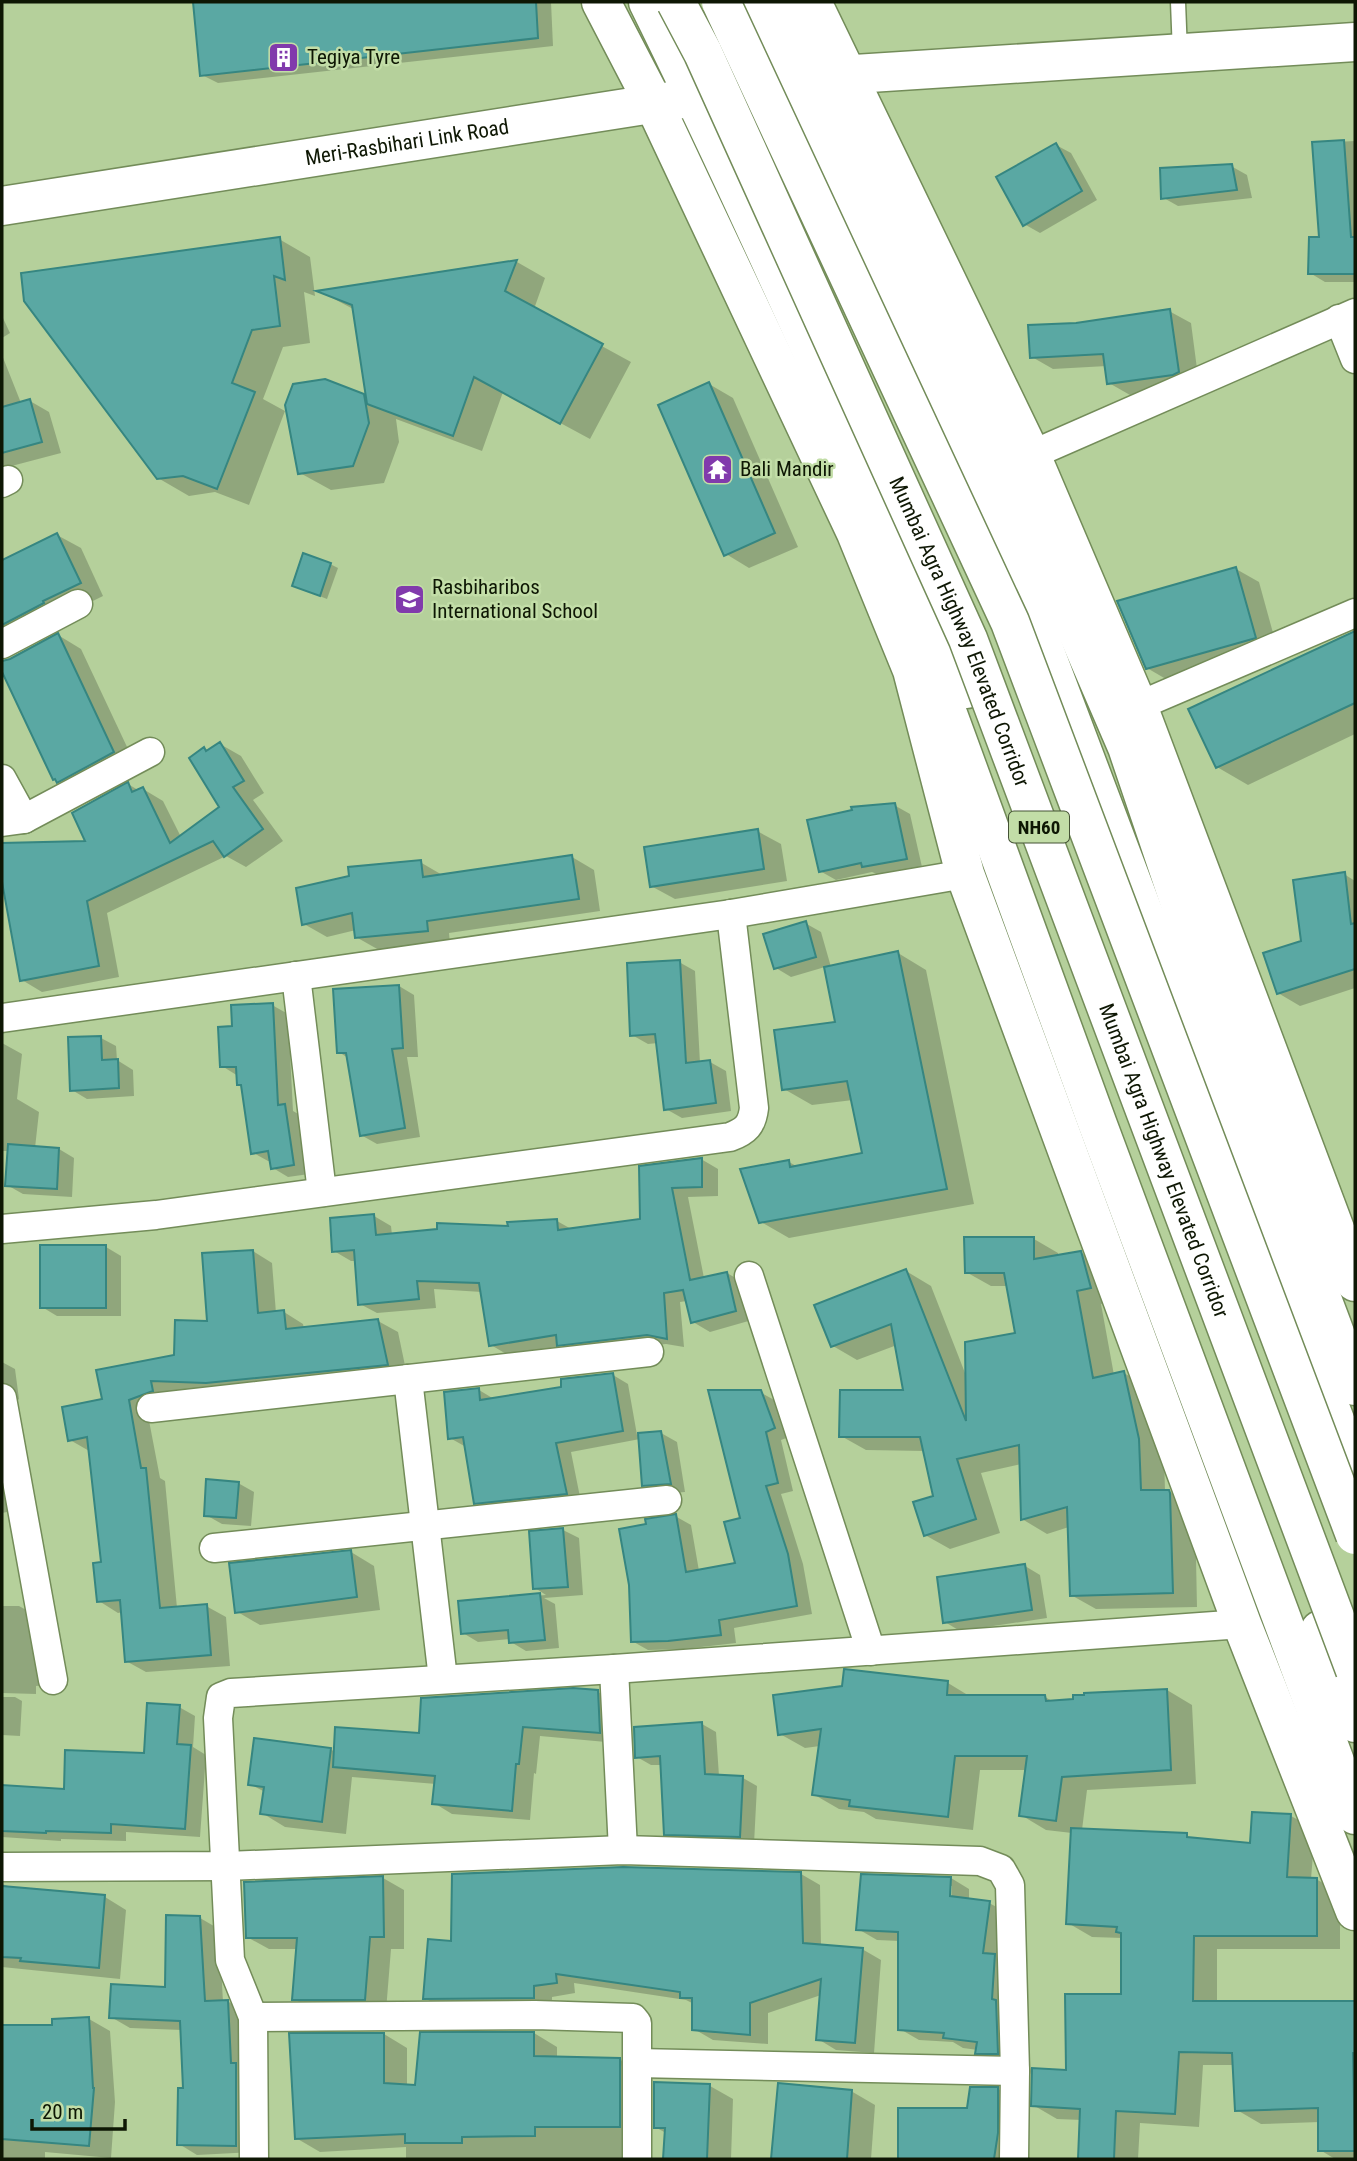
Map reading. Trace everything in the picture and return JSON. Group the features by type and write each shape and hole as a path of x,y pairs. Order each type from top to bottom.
{"main road":[{"path":"601,2 654,104 856,533 912,670 965,874 1242,1624 1355,1911"},
{"path":"648,2 695,97 893,530 954,654 1355,1723"},
{"name":"Mumbai Agra Highway Elevated Corridor","path":"676,2 708,66 968,639 1355,1670"},
{"name":"NH60","path":"721,2 1010,622 1355,1535"},
{"path":"744,2 813,77 1031,454 1138,706 1355,1282"},
{"path":"774,2 813,77 1070,615 1127,747 1239,1078 1355,1386"},
{"path":"812,2 813,77 1029,609 1355,1474"},
{"name":"Meri-Rasbihari Link Road","path":"2,206 813,77 1355,42"},
{"path":"893,530 929,662 1355,1815"}],"street":[{"path":"1031,454 1347,316 1355,359"},
{"path":"2,644 78,604"},
{"path":"1138,706 1355,613"},
{"path":"2,779 13,820 150,752"},
{"path":"2,1018 730,914 965,874"},
{"path":"2,1230 156,1215 740,1133 748,1128 754,1108 730,914"},
{"path":"296,976 322,1192"},
{"path":"749,1276 871,1651"},
{"path":"151,1408 649,1352"},
{"path":"408,1379 443,1679"},
{"path":"2,1398 53,1680"},
{"path":"214,1548 667,1500"},
{"path":"254,2159 253,2017 230,1960 218,1718 221,1697 231,1693 614,1670 1242,1624"},
{"path":"614,1670 623,1850"},
{"path":"2,1867 227,1866 623,1850 980,1861 1001,1869 1010,1885 1015,2071 1014,2159"},
{"path":"253,2017 629,2017 637,2023 637,2159"},
{"path":"637,2063 1015,2071"}],"lane":[{"path":"1178,2 1180,54"}],"building":[{"name":"Tegiya Tyre","path":"193,2 536,2 538,38 200,76"},
{"path":"1344,140 1351,237 1355,237 1355,274 1308,274 1309,237 1319,237 1312,142"},
{"path":"1056,143 1082,191 1023,226 996,177"},
{"path":"1232,164 1237,190 1161,199 1160,168"},
{"path":"280,237 285,280 274,276 280,326 252,330 232,383 255,392 217,489 183,476 157,479 24,301 21,273"},
{"path":"517,260 505,291 603,344 560,424 474,377 453,436 367,404 352,305 316,291"},
{"path":"1170,309 1179,372 1173,375 1107,384 1103,354 1030,358 1028,325 1076,323"},
{"path":"325,379 364,394 369,423 353,466 298,474 285,405 293,384"},
{"name":"Bali Mandir","path":"709,382 775,533 724,556 658,405"},
{"path":"30,399 42,442 2,453 2,407"},
{"path":"57,533 81,583 2,625 2,560"},
{"path":"303,553 331,563 320,596 292,586"},
{"path":"1236,567 1256,638 1146,669 1117,601"},
{"path":"1355,631 1355,703 1216,768 1188,709"},
{"path":"58,633 114,752 57,783 53,780 2,672 2,661"},
{"path":"220,742 244,781 233,787 263,829 224,857 213,841 87,901 99,966 20,981 2,882 2,843 85,841 72,813 128,782 132,792 143,787 170,843 219,807 189,758 204,747 206,751"},
{"path":"895,803 907,859 862,867 861,863 819,872 807,820 852,810 851,807"},
{"path":"758,829 764,869 650,887 644,847"},
{"path":"572,855 579,899 427,921 428,931 355,938 352,913 302,925 296,888 349,876 348,867 421,860 423,877"},
{"path":"1345,872 1351,924 1355,923 1355,969 1277,994 1263,953 1301,941 1293,880"},
{"path":"806,921 816,957 774,969 763,934"},
{"path":"898,951 947,1189 759,1223 740,1169 789,1160 790,1167 862,1153 847,1081 782,1090 774,1030 835,1022 824,967"},
{"path":"680,960 686,1063 710,1060 716,1103 664,1110 655,1034 630,1036 627,963"},
{"path":"399,985 403,1048 392,1049 405,1128 360,1136 346,1053 337,1053 333,989"},
{"path":"273,1003 278,1105 285,1104 294,1165 271,1169 268,1151 251,1154 236,1067 220,1067 218,1027 232,1026 231,1005"},
{"path":"101,1036 102,1060 118,1059 119,1088 70,1091 68,1037"},
{"path":"8,1144 59,1148 57,1189 5,1186"},
{"path":"702,1158 702,1187 672,1188 690,1280 727,1272 736,1311 691,1323 683,1290 664,1293 667,1339 647,1335 557,1346 556,1335 489,1346 479,1283 417,1281 419,1299 358,1305 354,1250 332,1252 330,1218 374,1214 376,1235 437,1229 437,1223 508,1226 507,1222 557,1219 558,1230 640,1219 639,1166"},
{"path":"964,1237 1034,1237 1034,1259 1081,1251 1091,1288 1077,1291 1093,1378 1124,1371 1139,1439 1141,1490 1169,1490 1170,1493 1173,1593 1070,1596 1067,1507 1021,1520 1019,1445 957,1459 976,1519 924,1536 913,1502 933,1496 920,1437 839,1437 840,1390 903,1390 891,1324 831,1347 814,1305 906,1269 966,1421 965,1342 1015,1333 1004,1273 965,1273"},
{"path":"40,1245 106,1245 106,1308 40,1308"},
{"path":"253,1250 258,1313 284,1310 286,1329 378,1319 388,1365 206,1383 151,1381 153,1391 129,1400 141,1468 146,1468 160,1608 207,1604 211,1655 125,1662 120,1600 97,1602 93,1563 101,1562 87,1437 68,1441 62,1407 102,1399 96,1370 174,1355 175,1320 207,1321 202,1253"},
{"path":"613,1373 623,1431 556,1443 567,1494 474,1504 463,1437 448,1439 444,1392 479,1388 480,1400 561,1387 561,1379"},
{"path":"708,1390 761,1390 775,1428 766,1432 778,1483 766,1486 788,1554 797,1606 719,1620 721,1635 631,1642 629,1585 619,1529 646,1524 645,1519 676,1514 686,1572 735,1563 724,1522 740,1518"},
{"path":"661,1431 671,1484 642,1486 638,1433"},
{"path":"206,1479 239,1482 236,1518 204,1516"},
{"path":"563,1528 568,1587 533,1589 529,1531"},
{"path":"351,1550 357,1597 235,1613 229,1563"},
{"path":"1025,1564 1032,1610 943,1623 937,1577"},
{"path":"540,1593 545,1640 509,1643 508,1630 461,1634 458,1601"},
{"path":"844,1669 948,1681 947,1695 1045,1695 1046,1701 1073,1699 1073,1695 1084,1693 1167,1689 1171,1770 1062,1777 1056,1821 1019,1816 1027,1756 955,1756 948,1817 849,1806 850,1800 812,1795 821,1729 778,1735 773,1695 842,1686"},
{"path":"573,1688 598,1690 600,1733 523,1727 519,1764 516,1764 512,1811 432,1804 435,1776 333,1767 335,1727 419,1733 421,1698"},
{"path":"147,1703 180,1705 177,1744 191,1745 185,1829 111,1824 111,1833 2,1831 2,1785 64,1789 65,1750 144,1753"},
{"path":"702,1722 705,1774 743,1776 740,1837 664,1835 660,1756 635,1758 634,1727"},
{"path":"254,1738 331,1748 322,1822 260,1814 264,1787 248,1785"},
{"path":"1252,1812 1291,1814 1287,1877 1317,1878 1317,1936 1194,1936 1193,2001 1355,2001 1355,2151 1318,2151 1318,2108 1235,2111 1232,2053 1179,2052 1175,2114 1116,2111 1114,2159 1078,2159 1080,2109 1031,2106 1032,2068 1066,2070 1065,1994 1121,1994 1121,1933 1116,1932 1117,1927 1066,1924 1071,1828 1187,1833 1187,1837 1250,1843"},
{"path":"623,1867 801,1872 803,1943 863,1948 855,2043 816,2040 821,1979 750,2003 750,2035 692,2030 692,1998 680,1998 680,1992 556,1974 557,1983 534,1986 534,1998 423,1999 428,1939 451,1941 452,1874"},
{"path":"861,1874 951,1877 950,1896 990,1901 983,1953 995,1954 992,1999 996,2000 998,2054 975,2054 977,2042 943,2038 944,2033 898,2030 898,1932 856,1930"},
{"path":"383,1876 384,1937 370,1937 365,2000 292,2000 297,1938 246,1938 244,1882"},
{"path":"2,1886 105,1895 99,1968 2,1957"},
{"path":"166,1915 200,1916 205,2001 228,2000 231,2063 236,2063 236,2146 177,2145 178,2088 183,2088 180,2021 109,2018 111,1984 165,1987"},
{"path":"89,2017 94,2088 89,2146 2,2139 2,2025 52,2025 52,2019"},
{"path":"420,2032 534,2032 534,2056 620,2058 620,2127 535,2127 535,2136 462,2137 462,2143 405,2143 405,2134 295,2139 289,2033 384,2033 384,2083 415,2085"},
{"path":"654,2082 710,2084 707,2159 663,2159 665,2128 654,2128"},
{"path":"778,2083 852,2090 847,2159 771,2159"},
{"path":"970,2087 998,2087 998,2133 994,2159 898,2159 898,2108 967,2108"}],"place":[{"name":"Tegiya Tyre","path":"284,57"},
{"name":"Bali Mandir","path":"717,469"},
{"name":"Rasbiharibos International School","path":"409,599"}]}
